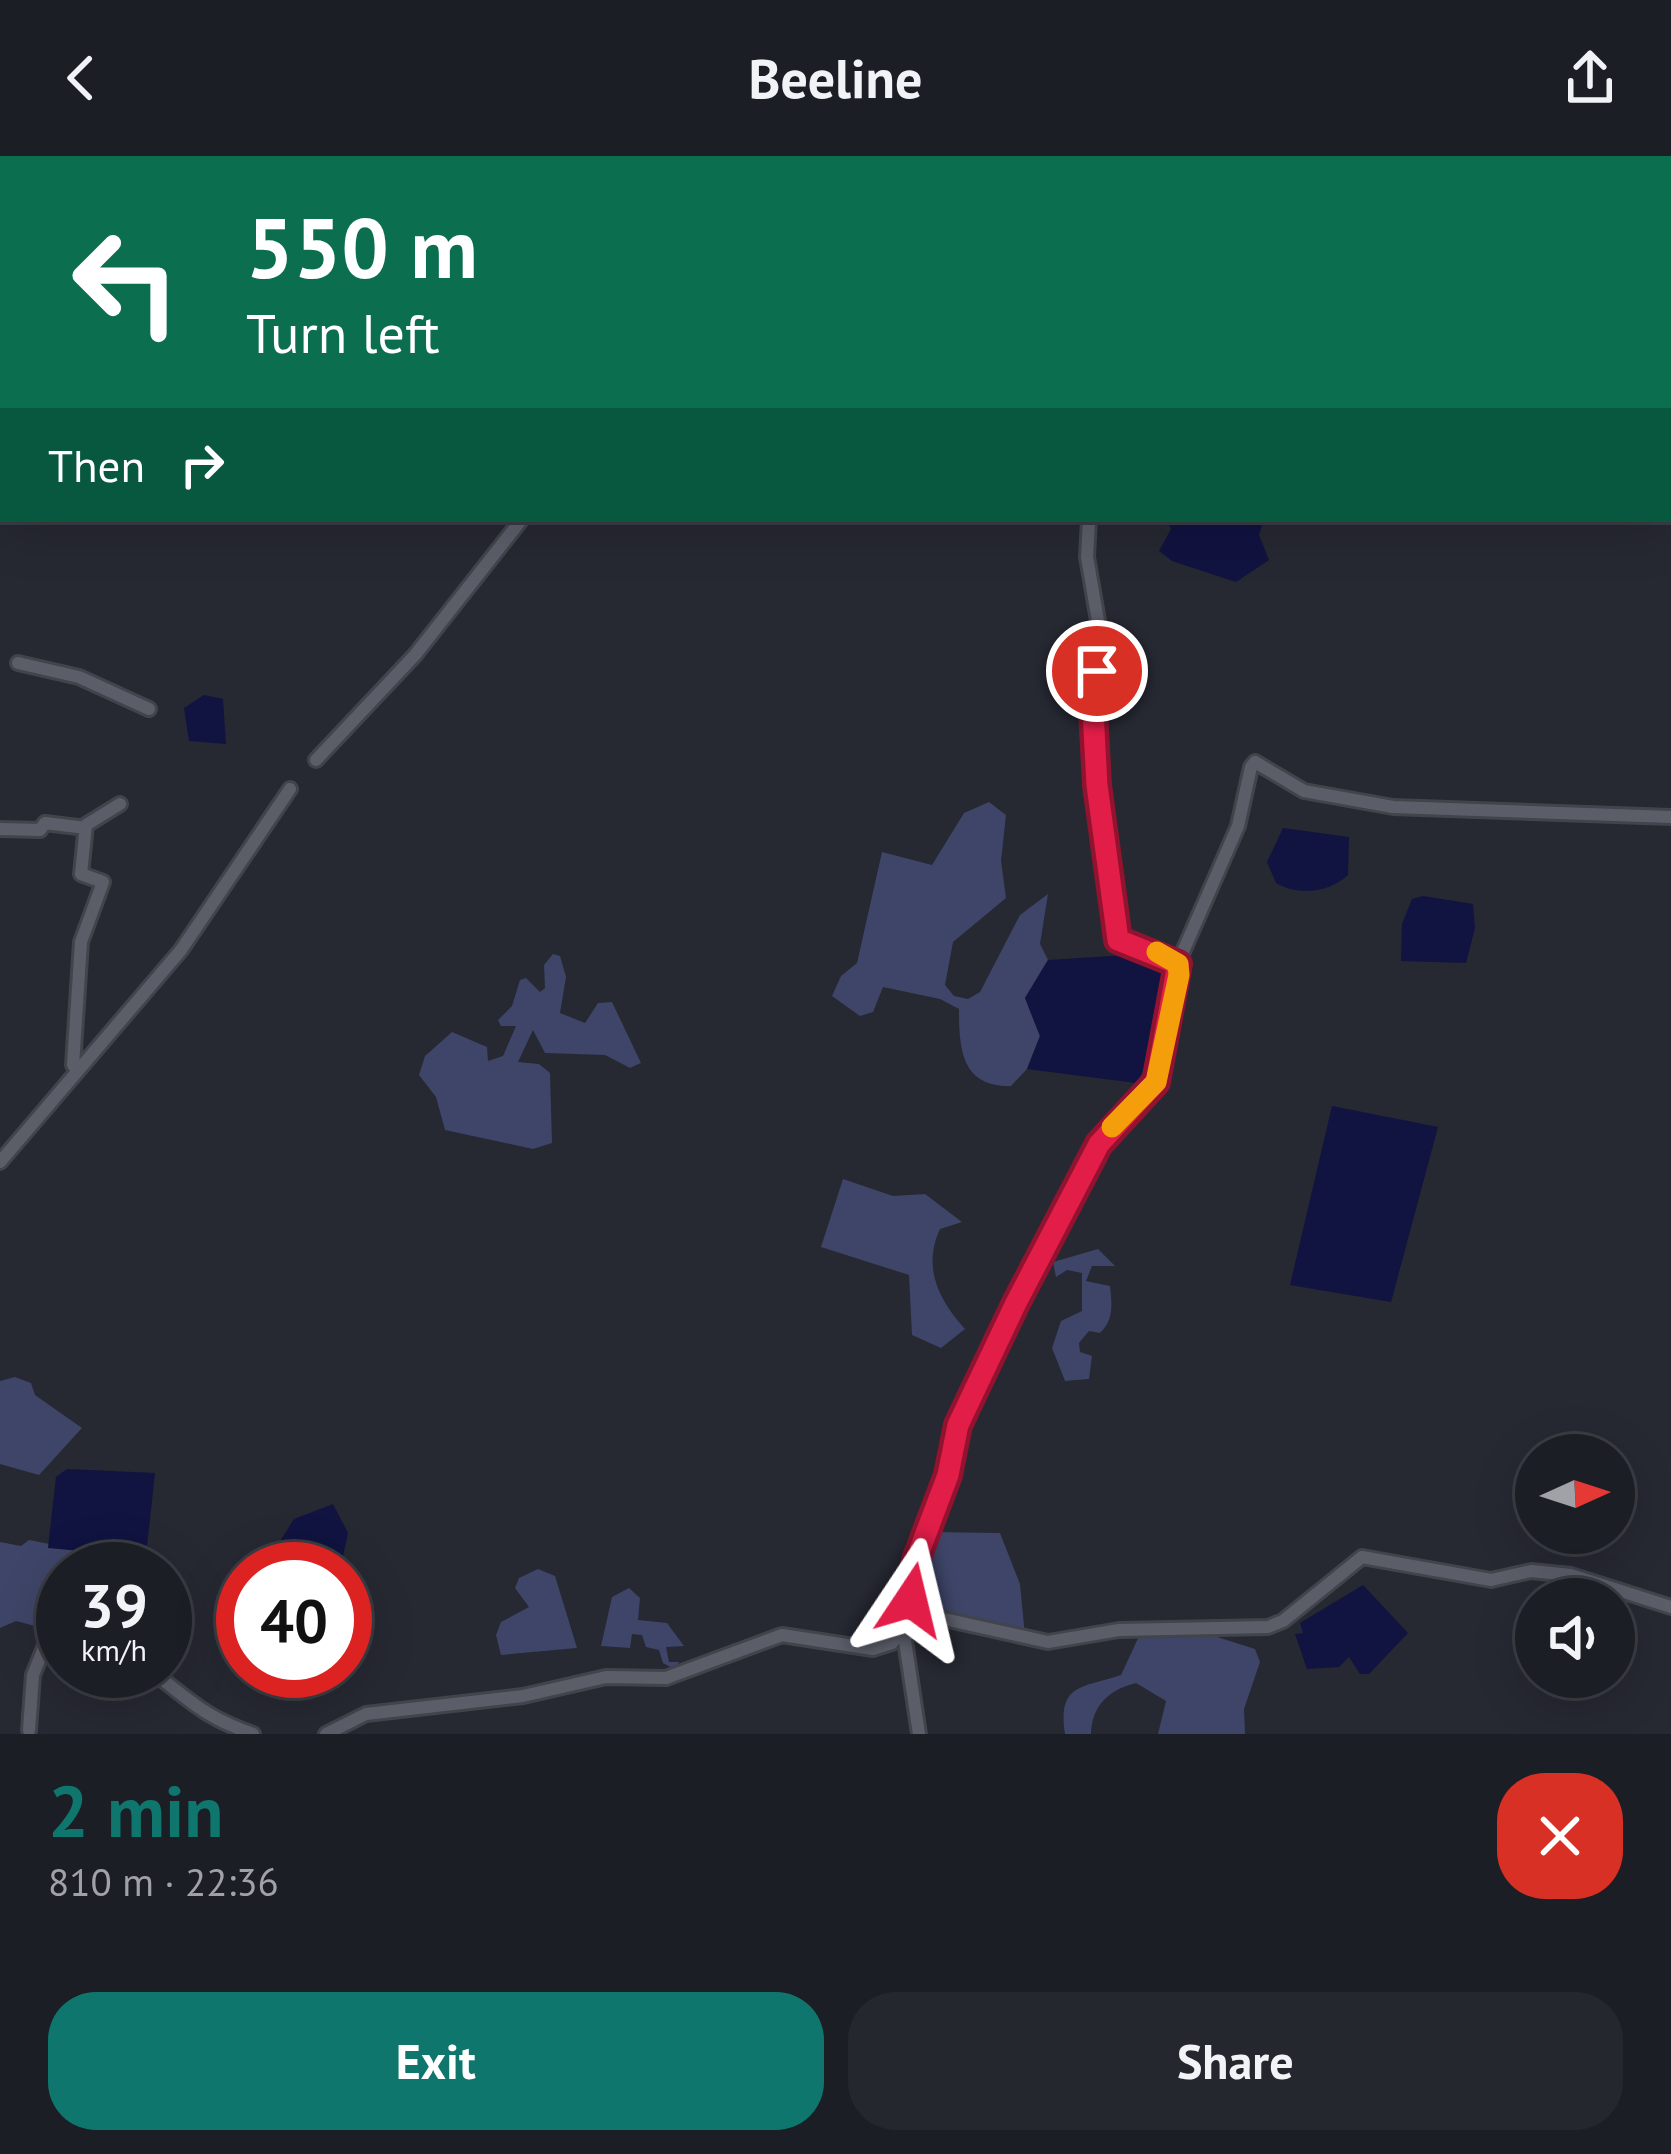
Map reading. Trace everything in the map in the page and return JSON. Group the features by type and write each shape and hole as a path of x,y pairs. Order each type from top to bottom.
{"street":[{"path":"316,760 345,723 415,656 520,522"},
{"path":"1089,522 1087,557 1102,644 1092,692 1096,765 1118,940 1178,964"},
{"path":"18,663 79,677 149,709"},
{"path":"919,1734 905,1650 908,1623 916,1560 948,1475 958,1425 1077,1180 1108,1131 1156,1082 1178,964 1233,840 1256,762 1304,791 1393,807 1671,817"},
{"path":"0,1162 181,950 290,789"},
{"path":"0,829 40,830 45,823 86,828 120,804"},
{"path":"73,1065 81,942 103,882 81,874 86,828"},
{"path":"326,1734 366,1714 524,1696 606,1677 681,1675 716,1656 782,1635 873,1649 892,1643 919,1616 940,1616 1048,1642 1119,1630 1268,1627 1283,1621 1351,1561 1368,1557 1482,1580 1531,1570 1570,1575 1671,1607"},
{"path":"29,1730 36,1661"},
{"path":"189,1698 211,1721 253,1734"}],"shaded area":[{"path":"1168,522 1263,522 1259,535 1269,560 1236,582 1172,561 1159,551 1171,529"},
{"path":"204,695 223,699 226,744 189,741 184,708"},
{"path":"989,802 1006,815 1001,861 1006,898 953,942 945,985 954,996 968,999 980,992 1020,915 1048,894 1040,944 1048,960 1025,998 1040,1036 1027,1069 1011,1086 995,1085 973,1073 963,1052 959,1009 940,999 883,987 873,1012 860,1016 832,996 841,976 857,963 882,852 932,865 964,813"},
{"path":"1283,828 1349,837 1348,875 1313,891 1276,883 1267,862"},
{"path":"1423,896 1473,904 1475,928 1466,963 1401,961 1402,924 1412,899"},
{"path":"553,954 560,956 566,977 560,1013 585,1023 598,1003 612,1002 641,1063 630,1068 605,1055 545,1053 533,1030 518,1062 539,1064 550,1073 552,1143 533,1149 445,1130 436,1097 419,1075 425,1056 452,1032 487,1047 488,1061 503,1056 516,1026 501,1026 498,1020 512,1006 520,980 526,978 540,992 545,988 544,965"},
{"path":"1143,954 1167,972 1151,1046 1136,1083 1027,1069 1040,1036 1025,998 1048,960"},
{"path":"1332,1106 1438,1127 1391,1302 1290,1285"},
{"path":"843,1179 893,1196 925,1194 962,1222 940,1229 935,1243 936,1283 965,1329 941,1348 912,1335 909,1275 821,1247"},
{"path":"1098,1249 1115,1266 1092,1266 1086,1281 1110,1286 1110,1317 1100,1333 1089,1331 1079,1343 1080,1352 1092,1356 1089,1379 1065,1381 1052,1348 1061,1321 1082,1311 1082,1273 1067,1270 1056,1277 1053,1262"},
{"path":"15,1377 31,1383 35,1395 82,1428 39,1475 0,1464 0,1381"},
{"path":"67,1469 155,1473 147,1542 49,1542 56,1477"},
{"path":"333,1504 348,1533 346,1542 280,1542 294,1519"},
{"path":"932,1532 1000,1533 1020,1584 1025,1636 951,1614 918,1611 915,1592"},
{"path":"29,1540 39,1542 36,1626 16,1621 0,1628 0,1542 21,1546"},
{"path":"538,1569 555,1576 577,1648 501,1655 496,1635 501,1622 529,1607 515,1588 519,1578"},
{"path":"1363,1585 1408,1633 1369,1674 1360,1674 1349,1657 1339,1667 1307,1669 1295,1634 1303,1633 1300,1623"},
{"path":"629,1588 640,1598 638,1620 667,1623 684,1646 666,1647 669,1662 679,1662 676,1670 663,1663 659,1650 646,1647 642,1635 632,1634 630,1648 601,1646 612,1597"},
{"path":"1141,1632 1208,1634 1255,1649 1260,1662 1244,1709 1245,1734 1158,1734 1166,1701 1136,1683 1104,1700 1091,1734 1065,1734 1069,1696 1084,1686 1121,1675"}],"slow traffic":[{"path":"1112,1127 1149,1094 1166,1047 1178,964 1157,952"}],"route":[{"path":"911,1600 916,1560 948,1475 958,1425 982,1384 1058,1214 1108,1131 1149,1094 1166,1047 1178,964 1156,951 1118,940 1097,785 1092,710 1097,671"}]}
